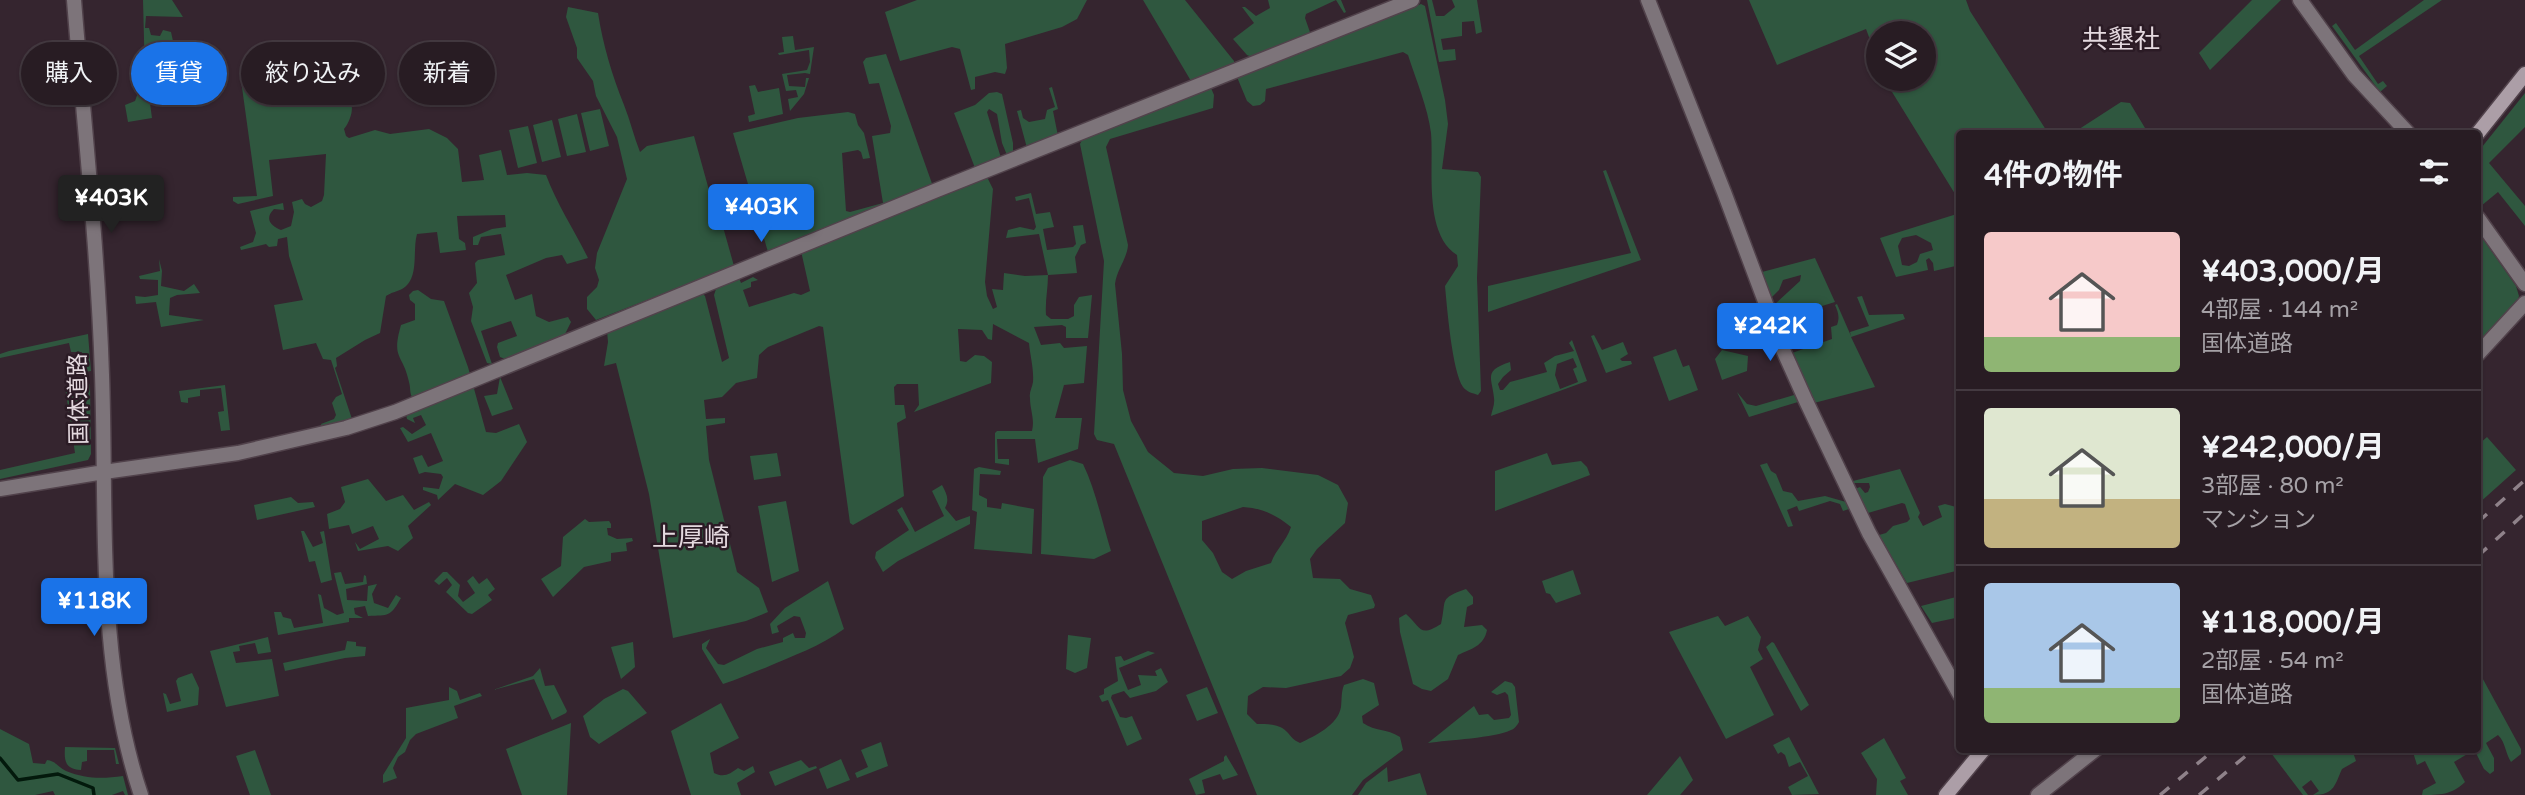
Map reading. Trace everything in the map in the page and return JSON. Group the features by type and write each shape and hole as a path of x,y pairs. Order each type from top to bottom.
{"main road":[{"path":"2480,130 2525,74"},
{"path":"1946,795 1981,753"}],"street":[{"name":"国体道路","path":"74,0 97,268 107,586 121,712 141,795"},
{"path":"0,489 238,453 347,428 395,412 937,190 1412,0"},
{"path":"1648,0 1801,391 1870,533 1956,688"},
{"path":"2300,0 2354,75 2404,130"},
{"path":"2481,222 2525,284"},
{"path":"2481,351 2525,303"},
{"path":"2038,795 2091,753"}],"green space":[{"path":"143,0 172,0 183,17 146,16 145,28 149,28 151,35 160,36 163,30 171,32 173,41 183,42 144,42"},
{"path":"917,0 1087,0 1077,19 1062,27 1005,44 1005,74 995,72 975,77 975,89 971,90 960,49 952,47 900,61 885,12"},
{"path":"1143,0 1185,0 1234,61 1234,65 1195,82 1191,81"},
{"path":"1268,0 1336,0 1306,14 1311,35 1254,58 1247,55 1233,39 1254,23 1242,7 1256,16 1270,8"},
{"path":"1336,0 1341,0 1346,12 1344,13"},
{"path":"1427,0 1432,0 1436,16 1444,16 1455,7 1452,0 1477,0 1482,32 1476,34 1474,21 1462,22 1462,36 1441,39 1443,50 1455,49 1456,60 1439,62"},
{"path":"1749,0 1966,0 1970,11 2046,130 1956,130 1956,196 1891,91 1936,91 1936,21 1866,21 1866,29 1777,65"},
{"path":"2252,0 2281,0 2210,70 2199,53"},
{"path":"2424,0 2442,0 2359,56 2378,84 2383,81 2387,86 2380,92 2332,26 2336,23 2355,50"},
{"path":"1421,4 1425,6 1445,100 1448,124 1442,169 1478,172 1481,177 1477,278 1481,391 1478,395 1463,387 1456,367 1445,286 1458,266 1457,255 1446,245 1435,216 1432,199 1431,133 1425,104 1408,55 1403,52 1266,89 1265,101 1253,106 1247,101 1237,77"},
{"path":"568,7 598,13 608,60 640,152 647,146 694,136 734,266 596,320 587,309 587,297 597,287 597,253 627,179 617,137 596,96 593,81 577,58 577,48 566,17"},
{"path":"793,36 795,50 814,47 810,74 787,75 789,86 805,87 806,78 809,78 804,94 790,111 788,99 798,97 796,90 786,91 782,74 807,70 810,62 809,50 779,55 778,53 784,52 782,37"},
{"path":"886,54 935,192 978,176 988,179 993,189 985,282 993,309 997,307 992,289 1003,290 1004,273 1048,275 1046,315 1051,319 1068,319 1074,316 1074,305 1079,297 1092,295 1088,338 1066,338 1066,327 1062,325 1034,327 1041,345 1060,343 1064,348 1087,346 1084,383 1064,385 1055,418 1082,418 1078,449 1038,463 1035,439 997,439 998,459 1009,459 1009,465 995,463 997,431 1032,431 1030,396 1033,377 1029,343 993,324 992,340 988,339 982,330 958,329 960,361 966,362 975,355 984,356 992,362 991,383 914,412 919,405 918,384 897,384 894,387 895,405 904,405 906,418 897,423 904,496 853,525 850,523 823,327 819,326 768,347 759,355 757,378 736,383 722,397 704,400 706,419 725,418 725,423 706,426 709,460 737,572 759,588 768,612 746,621 673,638 649,494 616,363 604,366 607,331 702,293 722,362 729,358 714,295 716,289 739,278 741,283 753,277 758,280 751,282 751,287 743,290 749,307 794,293 801,295 810,291 801,251 768,252 733,133 798,118 848,112 855,114 864,133 870,158 863,159 858,150 842,153 846,211 883,203 872,136 890,133 891,126 879,83 869,84 863,62 866,58"},
{"path":"755,85 758,92 779,88 783,114 749,122 748,116 755,114 749,86"},
{"path":"1052,87 1058,109 1053,111 1058,136 1027,148 1017,111 1021,110 1023,118 1029,122 1045,119 1047,110 1055,107 1049,88"},
{"path":"1211,88 1214,95 1213,108 1110,139 1106,147 1128,245 1115,284 1123,390 1131,421 1148,452 1174,473 1203,476 1233,469 1262,468 1318,475 1338,485 1348,503 1345,523 1310,559 1313,578 1340,579 1350,589 1371,595 1374,608 1348,615 1345,623 1354,657 1350,668 1341,676 1286,688 1263,687 1248,696 1247,714 1257,724 1280,727 1300,743 1325,729 1335,719 1341,707 1344,685 1363,679 1374,683 1379,705 1362,716 1363,723 1400,737 1403,750 1363,780 1352,795 1257,795 1114,444 1097,440 1094,434 1104,261 1080,144 1083,138","holes":["1243,507 1268,513 1291,527 1271,563 1232,579 1222,572 1213,553 1202,540 1202,521"]},
{"path":"989,93 1002,94 1013,152 1007,155 997,114 989,109 987,112 1001,158 975,168 954,113 975,105"},
{"path":"2525,93 2525,127 2489,163 2525,206 2525,226 2498,192 2481,206 2481,148"},
{"path":"2121,102 2130,103 2146,130 2078,130"},
{"path":"131,103 131,105 150,105 152,118 128,122 125,105"},
{"path":"244,105 352,105 344,129 349,138 375,130 390,134 429,129 447,138 458,149 462,182 484,180 479,155 501,150 507,175 546,175 588,258 567,264 562,255 546,258 506,275 515,300 532,294 536,316 549,322 568,317 571,322 565,334 505,359 500,357 497,347 498,343 517,336 511,321 481,331 492,364 487,363 471,321 473,307 469,293 477,283 475,263 478,260 505,255 501,234 481,237 478,245 473,245 473,237 492,229 506,227 505,215 457,216 459,239 465,243 466,250 440,253 437,232 417,234 411,279 402,289 386,296 380,333 336,358 335,368 352,419 322,429 321,424 334,419 336,415 332,403 342,394 331,360 323,359 316,343 283,350 274,305 303,300 289,256 287,237 278,239 277,246 269,247 266,244 241,250 240,247 253,242 256,233 250,211 283,203 284,210 274,209 269,216 272,224 281,230 291,226 294,212 292,202 302,199 311,207 322,201 326,154 269,160 273,196 238,204 233,201 233,197 257,196"},
{"path":"600,109 609,146 590,151 581,113"},
{"path":"577,114 586,152 567,156 558,119"},
{"path":"552,120 561,157 542,162 533,125"},
{"path":"528,126 537,163 518,168 509,130"},
{"path":"1606,170 1641,260 1488,312 1488,286 1631,253 1603,171"},
{"path":"1031,193 1036,214 1050,212 1054,227 1043,229 1047,250 1073,247 1076,244 1073,226 1083,225 1086,243 1081,245 1075,257 1077,273 1048,275 1039,234 1006,238 1008,230 1020,227 1034,230 1036,227 1029,198 1016,201 1015,197"},
{"path":"1956,214 1956,266 1934,271 1929,258 1926,260 1928,270 1896,277 1880,238","holes":["1916,235 1931,243 1933,250 1920,254 1917,262 1909,266 1902,265 1898,246 1902,238"]},
{"path":"2481,236 2516,286 2519,296 2517,302 2481,342"},
{"path":"1815,258 1835,302 1780,319 1774,305 1800,281 1801,275 1783,280 1779,290 1771,298 1762,272"},
{"path":"159,259 162,271 161,286 184,291 194,284 200,293 170,298 169,315 204,320 161,327 156,302 136,304 135,296 158,295 158,280 140,279 139,276 160,271"},
{"path":"418,290 431,299 444,301 468,367 486,432 496,433 519,424 527,442 501,481 483,495 455,484 438,500 437,495 423,490 423,487 439,489 443,477 441,474 425,472 419,474 413,458 422,455 428,467 443,461 431,433 408,442 400,428 403,427 412,434 426,425 421,415 413,418 415,423 407,419 406,414 413,399 397,345 401,325 415,320 415,304 409,295"},
{"path":"1862,296 1869,315 1903,314 1905,319 1851,337 1875,387 1814,403 1792,353 1832,339 1831,327 1837,325 1838,319 1837,304 1851,336 1850,332 1869,326 1857,297"},
{"path":"88,334 91,371 83,372 82,352 71,352 69,343 0,358 0,354 9,351"},
{"path":"1594,335 1602,350 1623,342 1628,354 1620,359 1631,361 1632,364 1606,373 1591,336"},
{"path":"1572,340 1587,381 1491,416 1494,401 1491,376 1496,368 1510,362 1511,370 1498,384 1500,390 1503,390 1510,382 1547,372 1544,363 1555,356 1574,351 1569,343","holes":["1573,358 1577,367 1573,369 1578,382 1560,389 1555,375 1557,364"]},
{"path":"1676,349 1683,367 1689,365 1698,390 1669,401 1653,357"},
{"path":"1722,350 1748,356 1747,371 1722,380 1715,359"},
{"path":"500,377 513,409 492,416 484,396 497,394"},
{"path":"90,384 91,454 88,460 0,479 0,470 75,453 65,387"},
{"path":"225,385 230,430 221,431 218,412 224,411 221,388 200,390 200,396 188,398 188,403 181,402 179,391"},
{"path":"1737,392 1747,404 1756,406 1794,395 1798,402 1749,417"},
{"path":"2487,437 2516,470 2481,501 2481,442"},
{"path":"777,453 781,476 754,480 750,456"},
{"path":"1547,453 1552,465 1581,461 1590,475 1495,511 1495,471"},
{"path":"1070,460 1083,464 1088,474 1111,551 1094,559 1041,554 1043,477 1048,468"},
{"path":"1767,463 1776,474 1783,491 1792,493 1798,501 1825,496 1846,502 1849,509 1843,511 1840,504 1830,501 1799,511 1797,506 1787,510 1793,526 1788,527 1760,465"},
{"path":"979,467 1001,471 1000,475 980,474 979,495 987,499 987,507 1001,509 1002,503 1034,509 1032,554 974,549 977,512 972,510 974,469"},
{"path":"1900,469 1923,526 1942,517 1938,506 1945,504 1956,507 1956,571 1907,583 1879,535 1910,519 1905,504 1868,513 1855,489 1860,487 1865,493 1868,492 1869,483 1853,481"},
{"path":"368,479 386,501 403,495 414,510 429,502 431,505 408,526 413,538 398,551 388,546 358,551 355,542 360,549 379,539 373,526 352,534 349,525 329,529 327,514 340,509 345,502 341,487"},
{"path":"942,485 947,499 945,508 956,521 970,516 970,524 898,561 883,572 875,558 876,552 909,530 897,510 902,507 915,532 944,516 932,491"},
{"path":"291,497 298,503 313,502 315,507 257,520 254,505"},
{"path":"786,501 799,571 772,582 758,506"},
{"path":"585,519 589,522 609,521 611,528 607,528 608,535 617,539 632,538 633,541 626,543 627,551 611,553 611,561 584,567 553,597 541,579 561,566 563,537"},
{"path":"301,531 304,531 313,547 323,543 320,532 324,531 332,580 321,583 315,561 309,562"},
{"path":"1573,570 1581,594 1556,603 1550,594 1546,593 1542,581"},
{"path":"341,572 345,584 363,582 364,575 366,576 367,584 346,589 347,600 367,601 368,586 377,584 372,594 374,603 388,608 396,595 401,598 394,609 385,615 368,616 365,606 354,608 355,614 363,618 349,618 349,622 278,635 274,612 281,612 283,617 291,619 294,628 323,623 318,594 321,595 324,608 337,615 344,613 334,573"},
{"path":"443,572 447,572 460,585 458,596 463,602 475,593 467,581 473,576 479,584 487,578 495,589 488,595 492,600 472,614 468,613 446,592 452,585 447,578 439,585 434,581"},
{"path":"828,581 844,629 826,641 723,684 702,649 702,644 710,639 706,648 718,664 724,665 757,649 783,642 783,638 793,633 795,638 805,638 806,633 800,617 794,616 777,626 779,632 772,634 770,624 785,608"},
{"path":"1466,589 1473,597 1473,604 1467,607 1464,627 1482,625 1487,630 1483,640 1458,655 1448,679 1431,691 1422,689 1413,684 1399,618 1406,614 1421,629 1434,628 1441,624 1447,598"},
{"path":"1956,597 1956,618 1932,623 1921,606"},
{"path":"1718,616 1725,626 1748,616 1761,637 1758,650 1763,659 1750,667 1774,715 1726,739 1669,632"},
{"path":"1068,635 1091,638 1087,668 1075,673 1066,669"},
{"path":"268,637 271,652 258,654 255,643 239,646 240,651 233,652 236,663 272,659 279,696 226,707 210,651"},
{"path":"347,641 366,647 365,656 285,671 283,663 345,650"},
{"path":"633,642 635,667 621,679 611,647"},
{"path":"1772,642 1809,705 1801,711 1766,647"},
{"path":"1148,651 1155,653 1119,668 1128,690 1141,685 1138,675 1157,676 1155,671 1161,668 1168,682 1156,691 1130,698 1124,691 1112,695 1120,717 1132,716 1142,739 1127,746 1108,700 1102,702 1099,696 1104,694 1104,689 1118,681 1115,657 1121,656 1124,661"},
{"path":"540,668 545,686 554,685 567,711 552,720 534,679 493,690 533,676"},
{"path":"192,673 199,688 198,705 167,712 163,693 170,704 181,701 176,681"},
{"path":"2481,676 2521,749 2521,754 2511,762 2498,735 2486,743 2494,758 2494,771 2490,774 2484,769 2476,753 2481,753"},
{"path":"1505,681 1515,687 1519,722 1514,729 1483,737 1428,743 1474,706 1479,715 1488,714 1494,720 1509,718 1511,715 1508,695 1505,692 1497,695 1491,692"},
{"path":"449,687 457,691 460,700 480,693 482,696 454,706 458,718 416,734 393,768 397,778 383,783 383,775 406,738 406,708 449,700"},
{"path":"1207,687 1218,713 1197,721 1186,695"},
{"path":"623,689 628,691 647,713 599,744 590,737 583,716 604,699"},
{"path":"721,703 739,738 710,753 714,773 730,774 738,768 744,771 753,766 755,772 737,783 741,795 691,795 671,731"},
{"path":"571,723 567,795 522,795 506,749"},
{"path":"0,729 29,744 33,763 45,764 47,760 73,774 87,777 123,776 128,795 123,791 112,795 55,795 53,791 35,795 0,795"},
{"path":"1789,737 1819,794 1792,795 1788,787 1808,776 1800,762 1789,767 1785,755 1781,752 1778,754 1773,745"},
{"path":"1884,738 1906,778 1900,781 1908,795 1876,795 1877,779 1861,753"},
{"path":"881,742 888,766 857,778 855,773 868,767 861,750"},
{"path":"65,747 115,748 119,764 116,764 114,750 87,750 87,761 82,762 81,770 72,768 67,763"},
{"path":"255,750 271,795 250,795 236,756"},
{"path":"2271,753 2353,753 2356,761 2342,769 2330,791 2313,795 2319,791 2311,780 2302,787 2308,795 2303,795"},
{"path":"2413,753 2469,753 2454,762 2465,782 2450,792 2422,795 2423,790 2436,783 2425,761 2417,765"},
{"path":"1226,755 1238,775 1223,780 1220,774 1202,780 1205,793 1196,795 1189,779 1224,761"},
{"path":"1680,756 1693,780 1680,795 1647,795"},
{"path":"841,759 850,780 827,789 819,769"},
{"path":"801,760 809,768 817,768 775,786 769,772"},
{"path":"1387,767 1388,782 1420,773 1427,795 1358,795 1366,783"}],"waterway":[{"path":"0,758 18,780 58,774 93,788 94,795"}],"railway":[{"path":"2481,519 2525,480"},
{"path":"2481,553 2525,513"},
{"path":"2160,795 2210,753"},
{"path":"2199,795 2249,753"}],"district":[{"name":"共墾社","path":"2121,39"},
{"name":"上厚崎","path":"691,537"}]}
